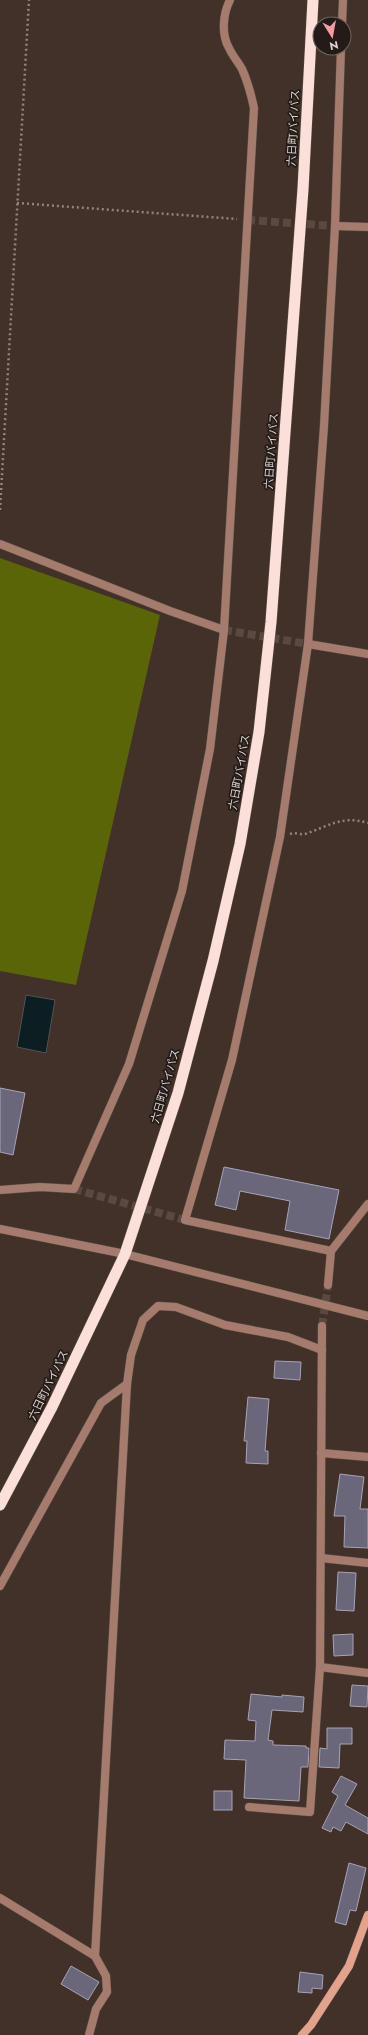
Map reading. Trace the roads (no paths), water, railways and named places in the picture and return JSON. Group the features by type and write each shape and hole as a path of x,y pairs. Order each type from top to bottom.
{"highway":[{"name":"六日町バイパス","path":"0,1505 52,1407 125,1254 178,1093 213,961 240,844 259,732 272,607 303,197 313,0"}],"main road":[{"path":"302,2035 311,2026 349,1966 368,1915"}],"street":[{"path":"0,1190 40,1187 74,1189 129,1064 182,891 210,749 224,630 254,108 250,87 241,67 228,47 226,40 224,27 225,9 230,0"},
{"path":"342,16 343,0"},
{"path":"331,1250 185,1220 232,1060 280,837 308,644 324,434 335,226 341,56"},
{"path":"335,226 368,228"},
{"path":"0,544 170,612 224,630"},
{"path":"308,644 368,654"},
{"path":"328,1285 331,1250 368,1204"},
{"path":"0,1229 125,1254 368,1316"},
{"path":"94,1956 127,1384 132,1355 143,1320 158,1306 176,1307 225,1325 288,1337 322,1350"},
{"path":"249,1807 310,1812 320,1667 322,1326"},
{"path":"0,1586 101,1403 127,1384"},
{"path":"321,1453 368,1457"},
{"path":"321,1558 368,1563"},
{"path":"320,1667 368,1673"},
{"path":"0,1898 94,1956 106,1976 107,1992 96,2009 89,2035"}],"tunnel":[{"path":"247,220 335,226"},
{"path":"224,630 308,644"},
{"path":"74,1189 185,1220"},
{"path":"322,1326 328,1285"}]}
